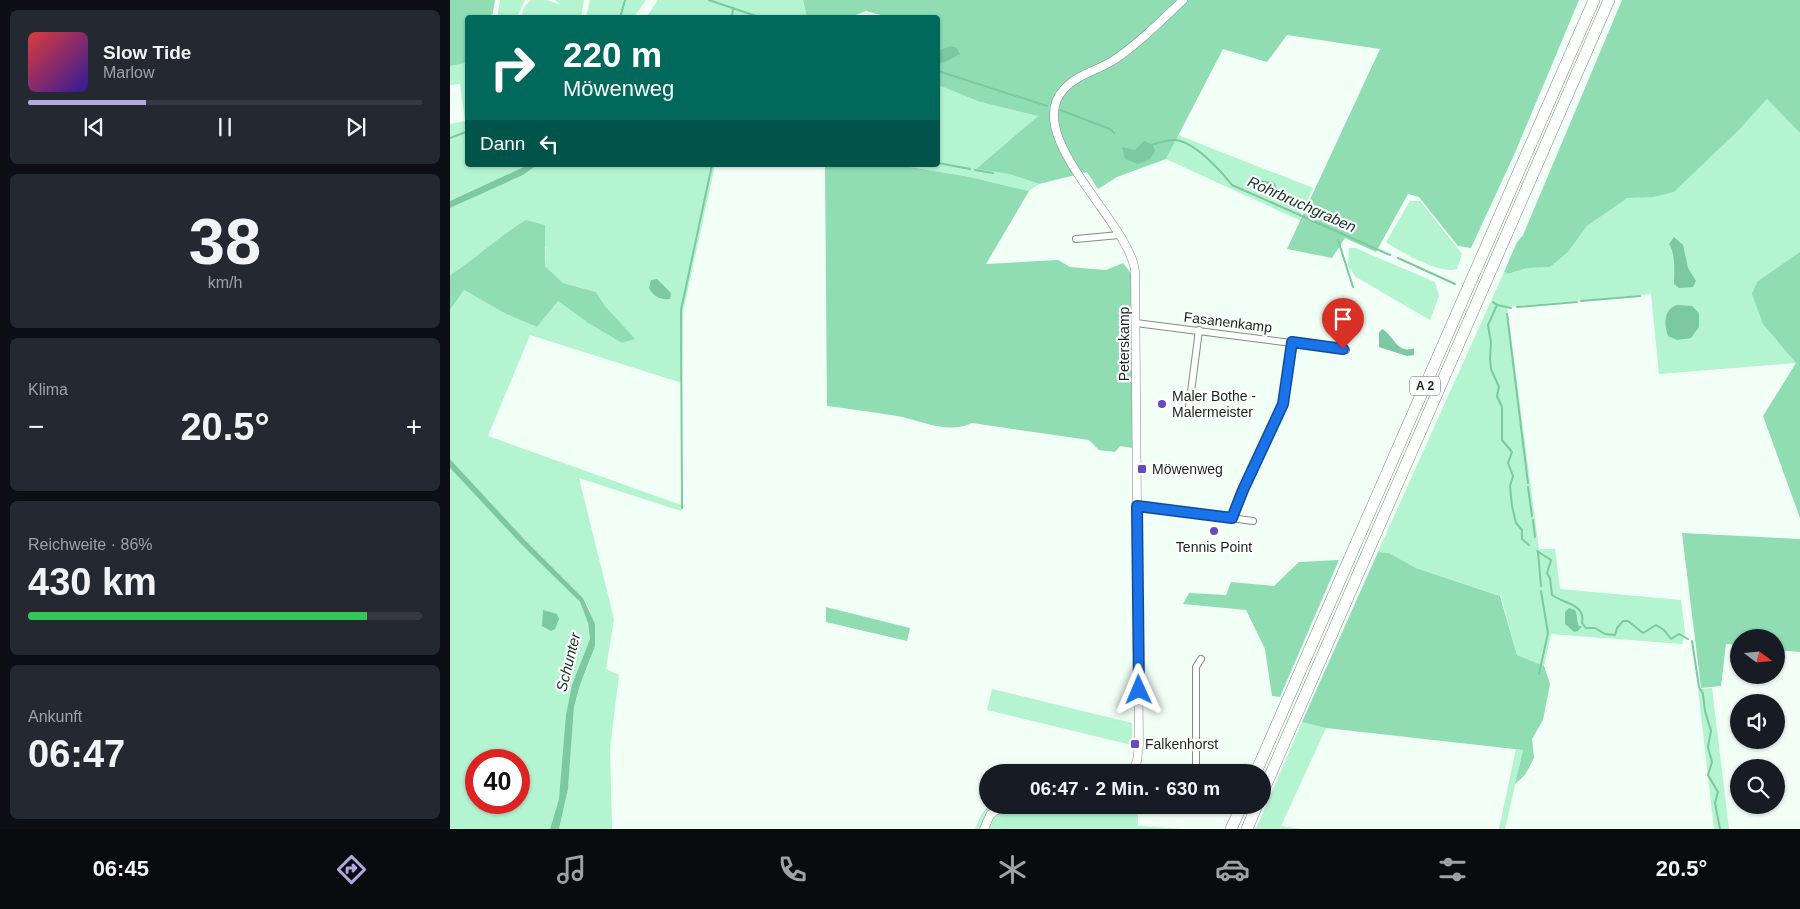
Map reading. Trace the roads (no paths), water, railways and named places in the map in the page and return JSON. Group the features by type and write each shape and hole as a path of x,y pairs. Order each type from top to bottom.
{"highway":[{"name":"A 2","path":"1260,764 1594,0"},
{"name":"A 2","path":"1271,773 1609,0"},
{"path":"1231,829 1238,814"},
{"path":"1247,829 1254,814"}],"street":[{"name":"Peterskamp","path":"1136,764 1139,745 1134,264 1119,235 1058,139 1053,122 1056,103 1062,91 1070,83 1122,54 1183,0"},
{"path":"1076,239 1119,235"},
{"name":"Fasanenkamp","path":"1136,323 1346,350"},
{"path":"1188,415 1199,330"},
{"path":"1232,518 1283,404 1292,342"},
{"path":"1137,506 1253,521"},
{"path":"1196,764 1196,667 1201,658"},
{"path":"984,829 991,814"}],"waterway":[{"path":"621,15 625,0"},
{"name":"Rohrbruchgraben","path":"709,0 753,15"},
{"path":"732,15 733,8"},
{"name":"Rohrbruchgraben","path":"940,72 1047,106"},
{"name":"Rohrbruchgraben","path":"1060,110 1110,129 1114,133"},
{"path":"450,138 465,132"},
{"name":"Rohrbruchgraben","path":"1151,145 1171,140 1181,141 1190,145 1206,157 1232,185 1390,255"},
{"path":"940,163 970,169"},
{"path":"682,508 681,310 712,167"},
{"path":"975,170 993,173"},
{"path":"1338,240 1353,287"},
{"name":"Rohrbruchgraben","path":"1398,258 1455,284"},
{"path":"1581,301 1640,296"},
{"name":"Rohrbruchgraben","path":"1493,302 1497,305 1488,325 1491,342 1491,369 1499,387 1497,396 1502,407 1502,440 1512,452 1508,463 1513,476 1510,486 1512,506 1516,523 1522,530 1522,539 1529,545"},
{"path":"1517,307 1577,302"},
{"path":"1497,305 1511,308"},
{"path":"1507,314 1528,483"},
{"path":"1528,487 1532,516"},
{"path":"1533,520 1535,537"},
{"name":"Rohrbruchgraben","path":"1537,551 1551,560 1547,573 1550,578 1552,595 1577,608 1581,612 1582,623 1586,628 1595,628 1605,634 1615,635 1617,628 1623,621 1628,621 1643,633 1656,625 1664,630 1671,639 1679,634 1688,639"},
{"path":"1538,552 1541,586"},
{"path":"1539,674 1548,633 1541,591"},
{"name":"Rohrbruchgraben","path":"1692,641 1699,687 1703,694 1705,711 1711,731 1708,747 1712,762 1708,775 1718,792 1715,803 1720,829"}],"place":[{"name":"Maler Bothe - Malermeister","path":"1162,404"},
{"name":"Möwenweg","path":"1142,469"},
{"name":"Tennis Point","path":"1214,531"},
{"name":"Falkenhorst","path":"1135,744"}],"water label":[{"name":"Schunter","path":"568,662"}]}
